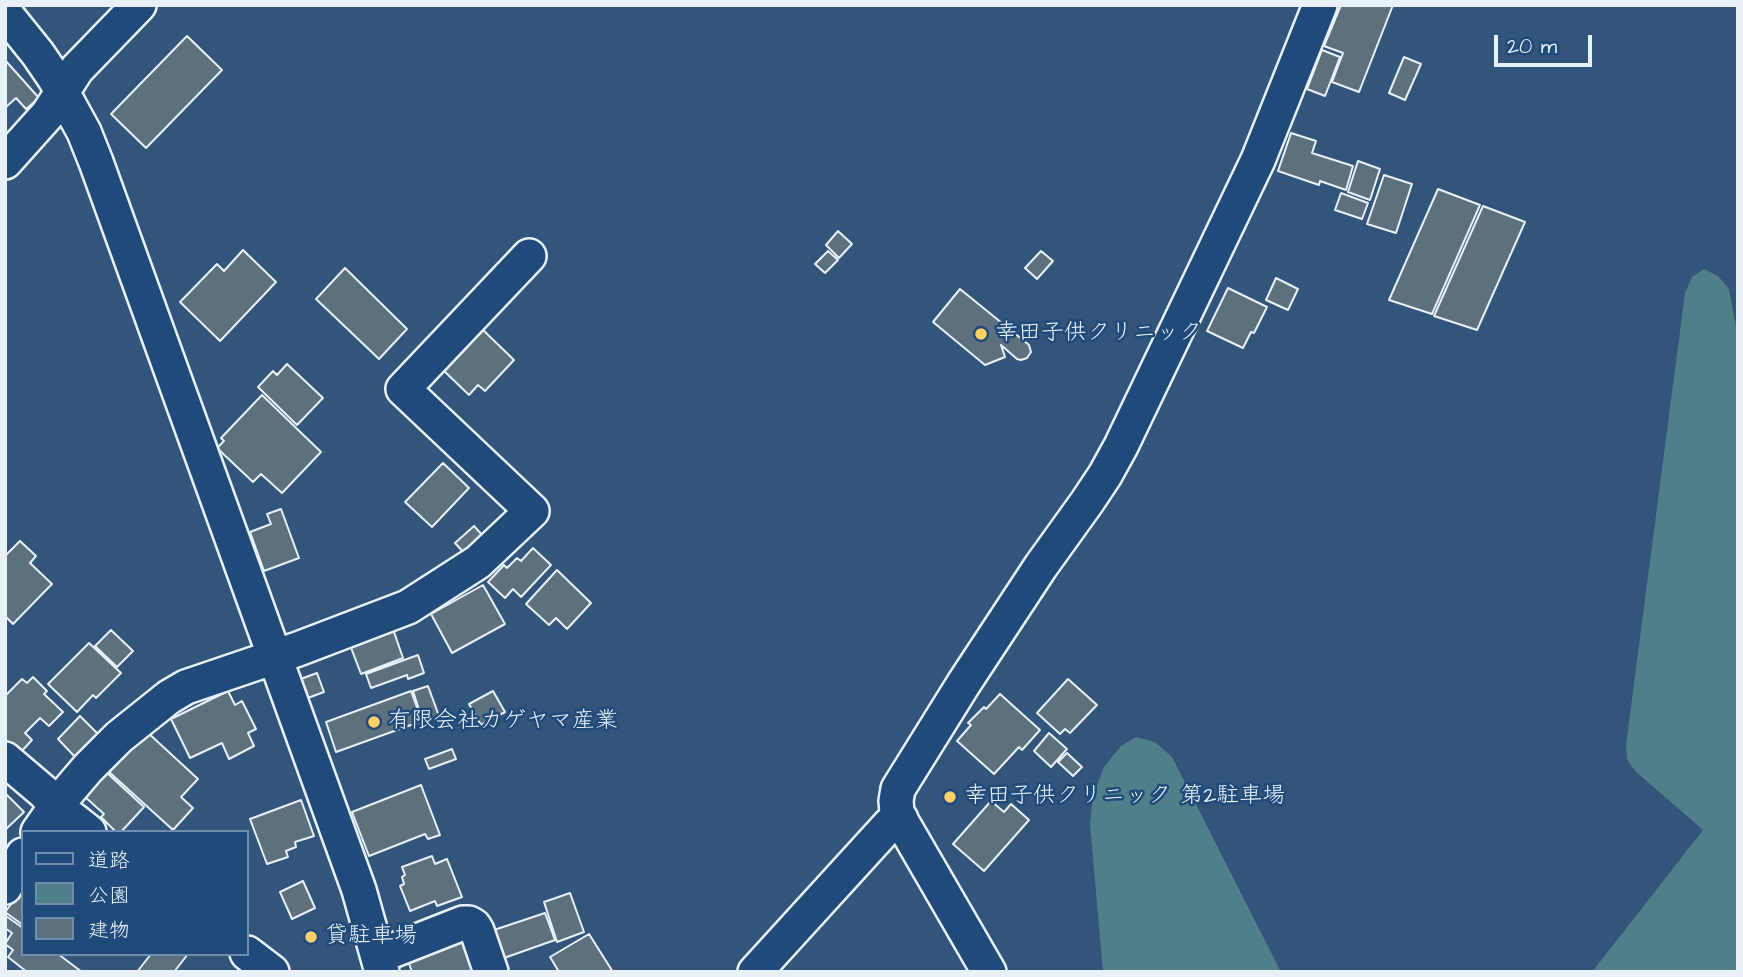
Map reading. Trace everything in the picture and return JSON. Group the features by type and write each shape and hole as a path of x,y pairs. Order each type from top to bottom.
{"street":[{"path":"5,162 48,114 78,69 139,5"},
{"path":"989,972 897,812 898,789 964,683 1105,475 1121,446 1258,160 1320,5"},
{"path":"5,13 38,54 62,91 84,132 96,162 359,890 381,964 463,923 469,923 478,931 491,972"},
{"path":"47,819 88,768 119,737 169,696 186,687 415,603 478,562 531,511 403,389 529,256"},
{"path":"5,759 45,793 47,819"},
{"path":"47,819 83,830"},
{"path":"755,972 890,824 901,819"},
{"path":"5,887 21,859"},
{"path":"248,954 272,972"}],"green space":[{"path":"1704,269 1718,276 1729,289 1738,337 1738,972 1592,972 1703,830 1635,771 1627,759 1626,745 1685,293 1692,277"},
{"path":"1136,737 1155,742 1172,757 1281,972 1103,972 1090,824 1093,795 1104,767 1121,746"}],"building":[{"path":"1341,5 1393,5 1359,92 1332,82 1343,53 1324,46"},
{"path":"187,36 222,70 146,148 111,114"},
{"path":"1322,50 1340,57 1325,96 1307,89"},
{"path":"1404,57 1421,64 1405,100 1389,93"},
{"path":"5,60 39,98 26,109 16,98 5,108"},
{"path":"1291,133 1316,141 1312,153 1353,166 1346,190 1320,181 1319,185 1278,171"},
{"path":"1358,161 1380,169 1370,200 1348,192"},
{"path":"1384,175 1412,184 1396,233 1367,224"},
{"path":"1438,189 1480,205 1432,314 1389,300"},
{"path":"1341,193 1368,203 1362,219 1335,210"},
{"path":"1483,206 1525,222 1477,330 1434,316"},
{"path":"838,231 852,244 839,258 826,245"},
{"path":"243,250 276,282 220,341 180,302 217,264 224,271"},
{"path":"828,251 838,260 825,273 815,264"},
{"path":"1041,251 1053,261 1037,279 1025,268"},
{"path":"345,268 407,329 379,359 316,299"},
{"path":"1276,278 1298,289 1288,310 1266,300"},
{"path":"1228,288 1267,307 1243,348 1207,331"},
{"name":"幸田子供クリニック","path":"960,289 1029,345 1031,352 1027,358 1017,359 1001,345 1005,357 985,365 933,322"},
{"path":"480,327 514,360 485,391 478,385 469,395 441,368"},
{"path":"287,364 323,398 297,425 258,387 273,371 277,375"},
{"path":"262,395 321,452 282,493 261,474 253,482 217,448 224,441 221,438"},
{"path":"443,463 469,488 432,527 405,502"},
{"path":"281,509 299,558 264,571 250,532 271,524 267,514"},
{"path":"474,526 483,536 464,553 455,543"},
{"path":"20,541 36,556 30,563 52,584 13,624 5,616 5,556"},
{"path":"533,548 551,565 521,597 513,589 505,598 488,582 504,565 507,568 517,558 521,561"},
{"path":"557,570 591,603 567,629 556,618 549,625 526,604"},
{"path":"483,585 505,624 452,653 431,614"},
{"path":"393,629 403,658 361,674 350,645"},
{"path":"111,630 133,651 117,667 95,646"},
{"path":"89,643 121,673 96,698 93,695 77,712 48,684"},
{"path":"418,655 424,673 408,679 407,675 371,688 366,674"},
{"path":"317,673 324,692 305,699 298,680"},
{"path":"33,677 47,691 44,694 63,712 49,726 40,718 25,733 32,740 19,754 5,740 5,696 22,679 27,683"},
{"path":"1068,679 1097,705 1070,733 1065,729 1060,734 1037,713"},
{"path":"428,686 439,716 423,722 413,691"},
{"path":"228,691 235,705 242,701 256,729 248,733 254,746 229,759 222,743 190,758 171,719"},
{"path":"411,691 422,721 336,752 326,722"},
{"path":"493,691 505,712 481,725 469,704"},
{"path":"1000,694 1040,730 1022,750 1019,747 994,774 957,741 971,725 968,723"},
{"path":"80,716 100,736 77,759 58,739"},
{"path":"146,731 198,779 181,797 193,808 173,830 108,771"},
{"path":"1049,733 1067,749 1051,767 1034,751"},
{"path":"452,749 456,759 429,769 425,759"},
{"path":"1067,753 1082,767 1073,776 1058,762"},
{"path":"106,772 144,807 123,830 114,830 101,817 104,814 84,796"},
{"path":"421,785 440,835 428,839 425,834 369,856 352,812"},
{"path":"5,793 24,812 5,830"},
{"path":"301,800 314,836 295,842 296,847 286,851 288,857 267,864 250,819"},
{"path":"991,801 1004,812 1011,804 1029,820 984,871 953,844"},
{"path":"432,856 435,864 447,859 462,897 437,906 435,901 410,911 400,886 404,884 402,877 405,875 402,867"},
{"path":"303,881 315,908 292,919 280,892"},
{"path":"21,892 21,924 5,912"},
{"path":"570,893 584,932 557,942 544,902"},
{"path":"545,913 555,940 504,958 494,930"},
{"path":"6,916 21,927 21,956 61,956 82,972 27,972 8,957 13,950 5,944 12,933 5,928"},
{"path":"470,932 484,972 412,972 406,955"},
{"path":"589,934 613,972 559,972 550,957"},
{"path":"149,956 186,956 174,972 137,972"}],"place":[{"name":"幸田子供クリニック","path":"981,334"},
{"name":"有限会社カゲヤマ産業","path":"374,722"},
{"name":"幸田子供クリニック 第2駐車場","path":"950,797"},
{"name":"貸駐車場","path":"311,937"}]}
